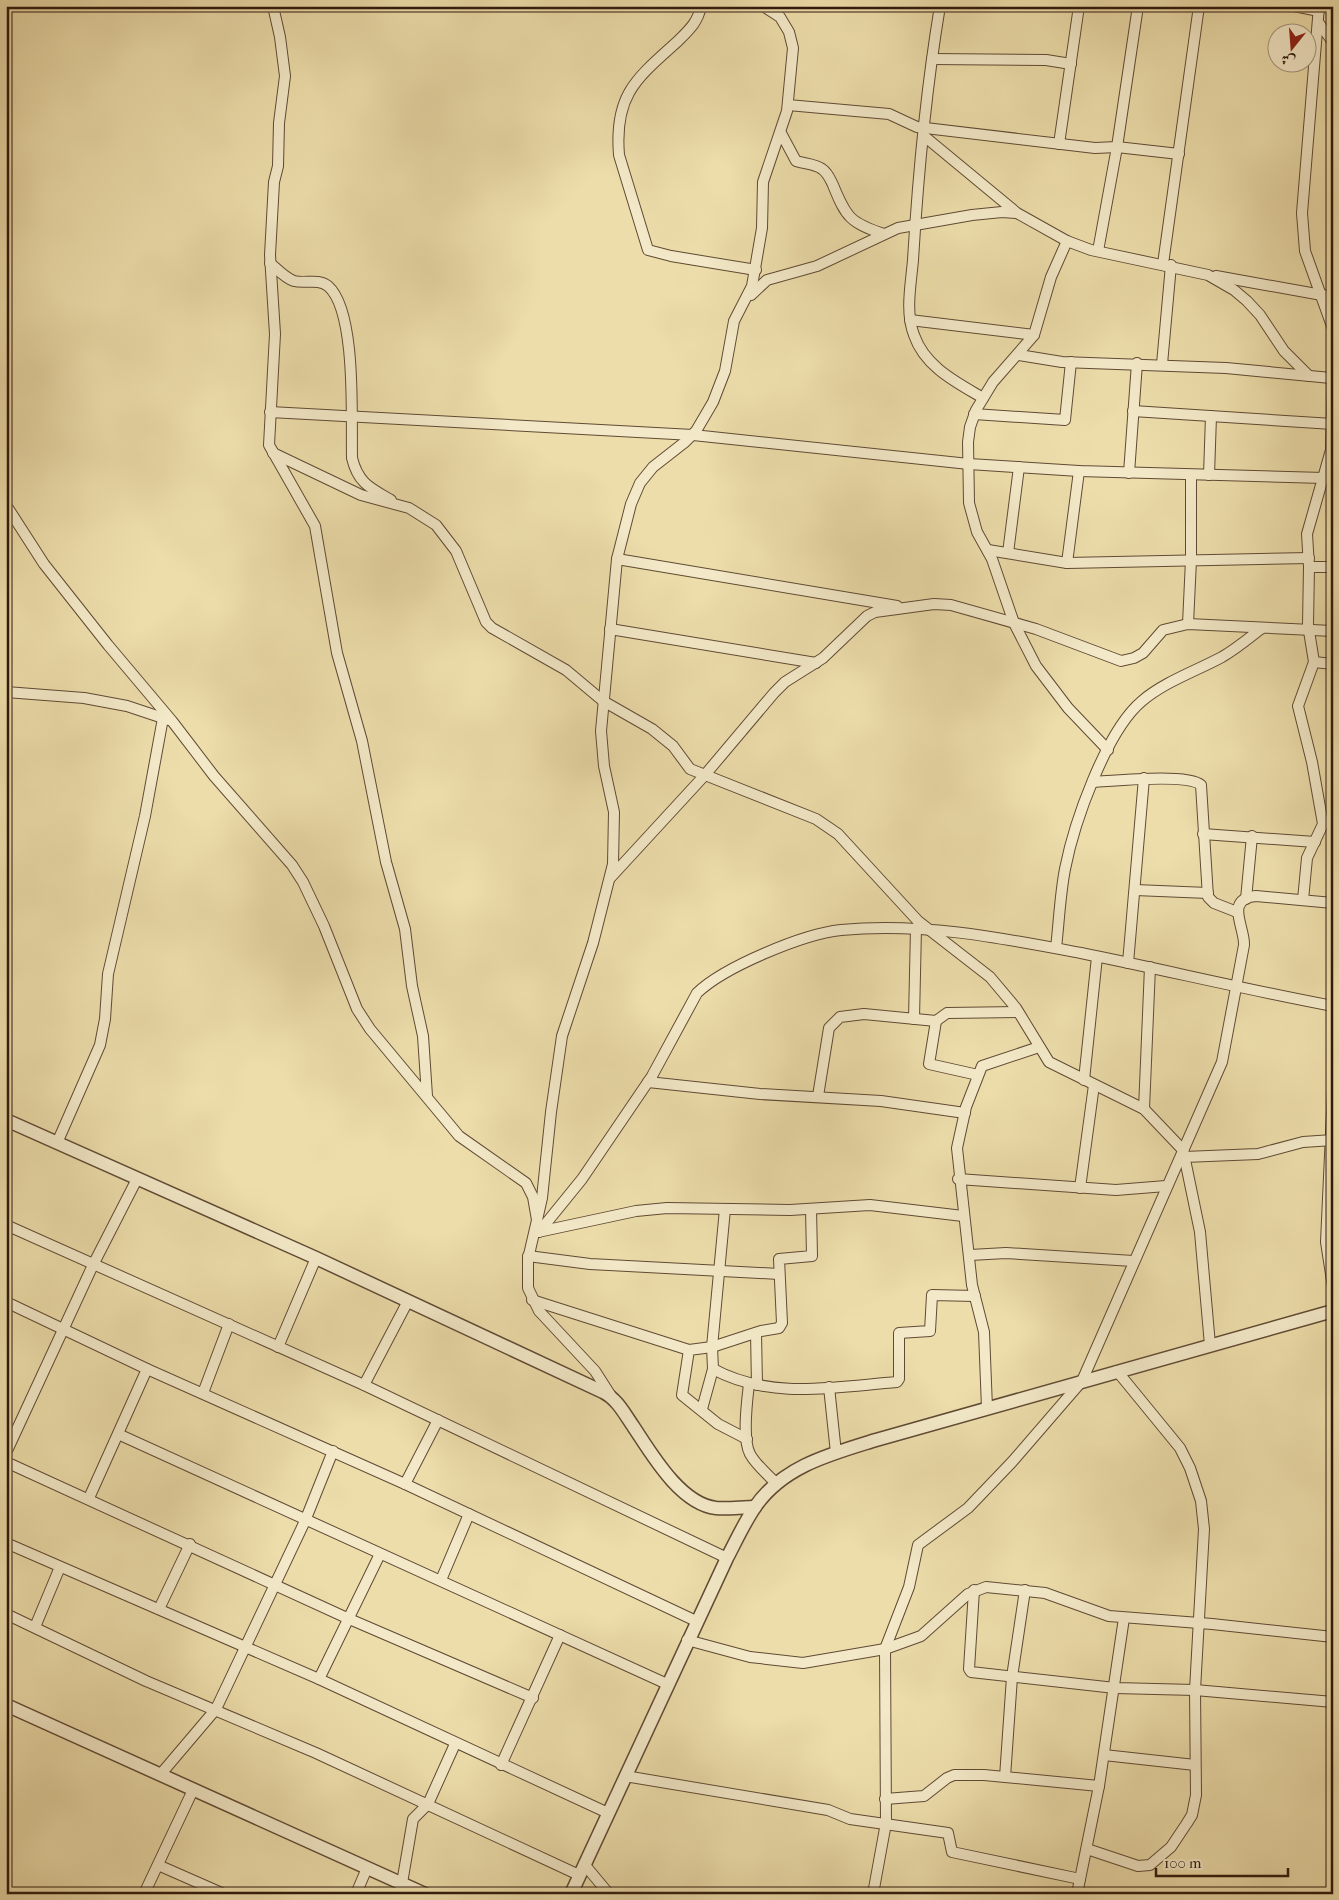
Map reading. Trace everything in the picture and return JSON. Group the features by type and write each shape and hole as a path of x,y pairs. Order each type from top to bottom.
{"street":[{"path":"273,6 280,37 285,76 279,123 278,166 274,182 270,263 275,334 269,436 273,453 310,514 315,526 337,653 362,741 386,862 406,928 412,986 423,1036 428,1096"},
{"path":"701,6 695,24 632,86 620,118 619,156 648,250 671,256 756,270"},
{"path":"755,1507 716,1508 692,1497 677,1485 657,1462 594,1371 539,1311 532,1300 528,1288 528,1256 536,1233 542,1198 551,1112 562,1036 593,943 613,864 614,812 601,739 617,559 632,504 640,483 653,467 692,435 713,402 725,371 734,321 746,299 756,270 762,228 763,182 781,133 788,105 793,48 789,32 780,17 762,6"},
{"path":"940,6 932,59 915,224 910,320 914,337 937,369 982,398"},
{"path":"1059,144 1079,6"},
{"path":"1098,251 1117,147 1138,6"},
{"path":"1162,364 1167,265 1179,154 1199,6"},
{"path":"1294,6 1319,8 1302,213 1305,251 1333,329"},
{"path":"1318,22 1333,42"},
{"path":"932,59 1046,60 1071,64"},
{"path":"788,105 889,114 915,126 1017,213 1067,241 1098,251 1208,275 1333,297"},
{"path":"924,132 1059,144 1117,147 1179,154"},
{"path":"781,133 796,161 818,166 827,173 844,213 851,220 861,227 884,234"},
{"path":"746,299 767,280 817,266 884,234 915,224 994,212 1017,213"},
{"path":"1067,241 1051,277 1034,335 1019,355 993,382 974,414 968,442 968,491 977,532 988,550 1014,623 1048,684 1108,750"},
{"path":"270,263 288,278 299,282 318,282 328,287 334,295 350,345 352,458 359,478 398,505 428,519 446,536 471,582 486,622 492,628 566,670 603,701 665,738 690,769 816,819 827,826 849,845 918,921 982,969 1018,1012 1049,1062 1144,1109 1184,1153 1200,1232 1210,1345"},
{"path":"1208,275 1234,290 1247,301 1260,315 1284,351 1308,376"},
{"path":"910,320 1034,335"},
{"path":"1019,355 1071,362 1162,364 1308,376 1332,374 1330,465 1308,523 1307,534 1309,562 1308,629 1314,662 1298,706 1312,762 1324,824"},
{"path":"974,414 1065,420 1067,417 1071,362"},
{"path":"1129,473 1137,363"},
{"path":"270,412 692,435 969,464 1079,471 1324,478"},
{"path":"1133,412 1332,424"},
{"path":"1209,475 1211,416"},
{"path":"273,453 361,495 398,505"},
{"path":"1008,554 1020,467"},
{"path":"1067,563 1079,471"},
{"path":"1188,624 1191,560 1191,475"},
{"path":"6,506 44,564 108,645 214,776 284,855 299,875 324,926 362,1018 467,1143 498,1161 526,1183 533,1197 537,1220"},
{"path":"988,550 1067,563 1191,560 1309,562 1333,567"},
{"path":"617,559 906,607"},
{"path":"610,879 704,776 774,693 786,682 816,663 867,616 906,607 934,604 951,605 1014,623 1121,661 1134,658 1143,653 1163,630 1188,624 1333,631"},
{"path":"610,628 816,663"},
{"path":"1056,948 1067,862 1094,782 1108,750 1124,721 1142,701 1232,651 1262,628"},
{"path":"1314,662 1333,664"},
{"path":"6,692 84,698 127,706 168,719"},
{"path":"57,1143 100,1045 105,1019 108,974 168,719"},
{"path":"1094,782 1144,778 1190,780 1201,785 1208,893 1214,903 1237,912"},
{"path":"1128,963 1144,778"},
{"path":"1303,900 1307,858 1324,824 1333,815"},
{"path":"1203,834 1315,842"},
{"path":"873,1894 886,1823 884,1650 907,1595 918,1545 968,1508 1012,1462 1082,1381 1166,1186 1184,1153 1222,1062 1237,987 1244,939 1237,912 1246,899 1252,836"},
{"path":"1135,890 1208,893"},
{"path":"1246,899 1256,896 1333,903"},
{"path":"914,1019 916,928"},
{"path":"536,1233 582,1179 648,1082 667,1051 687,1007 696,993 704,986 744,962 771,951 833,931 929,928 1056,948 1237,987 1333,1005"},
{"path":"1084,1080 1096,957"},
{"path":"1144,1109 1150,967"},
{"path":"818,1096 829,1028 833,1022 849,1015 936,1021 947,1013 1018,1012"},
{"path":"936,1021 929,1064 978,1075"},
{"path":"987,1408 984,1332 972,1285 970,1255 958,1179 957,1148 965,1113 983,1064 1039,1047"},
{"path":"648,1082 760,1094 881,1101 965,1113"},
{"path":"1080,1188 1094,1085"},
{"path":"1333,1090 1326,1242 1333,1287"},
{"path":"6,1120 316,1258 611,1396"},
{"path":"1184,1153 1258,1154 1303,1142 1331,1140"},
{"path":"6,1453 93,1265 137,1179"},
{"path":"958,1179 1116,1190 1166,1186"},
{"path":"536,1233 636,1211 667,1208 811,1209 880,1205 963,1216"},
{"path":"702,1409 713,1369 712,1347 725,1209"},
{"path":"532,1300 688,1350 712,1347 781,1326 780,1259 812,1256 811,1209"},
{"path":"6,1225 364,1385 727,1558"},
{"path":"970,1255 1006,1253 1133,1262"},
{"path":"528,1256 590,1264 779,1274"},
{"path":"278,1347 316,1258"},
{"path":"713,1369 736,1381 790,1390 898,1382 899,1333 930,1331 932,1295 976,1296"},
{"path":"364,1385 408,1301"},
{"path":"6,1302 147,1369 405,1484 696,1621"},
{"path":"571,1894 687,1640 727,1558 755,1507 776,1483 807,1464 836,1452 1333,1311"},
{"path":"203,1393 229,1324"},
{"path":"756,1333 753,1385 747,1404 747,1439 750,1453 776,1483"},
{"path":"688,1350 681,1393 718,1424 747,1439"},
{"path":"90,1498 147,1369"},
{"path":"1087,1849 1138,1866 1150,1865 1171,1846 1192,1815 1196,1795 1195,1690 1204,1529 1201,1501 1190,1468 1180,1448 1117,1371"},
{"path":"829,1387 836,1452"},
{"path":"405,1484 438,1420"},
{"path":"118,1434 305,1521 441,1580 667,1684"},
{"path":"160,1775 216,1709 247,1648 305,1521 333,1451"},
{"path":"6,1462 90,1498 347,1618 533,1698"},
{"path":"441,1580 469,1514"},
{"path":"6,1543 319,1679 501,1766 608,1813"},
{"path":"159,1609 190,1544"},
{"path":"319,1679 347,1618 380,1554"},
{"path":"35,1627 60,1567"},
{"path":"687,1640 750,1657 798,1662 884,1650 920,1636 974,1590 986,1587 1025,1590 1062,1599 1098,1614 1124,1618 1199,1623 1333,1637"},
{"path":"974,1590 970,1670 1115,1688 1195,1690 1333,1702"},
{"path":"1005,1777 1012,1676 1025,1590"},
{"path":"6,1614 146,1680 216,1709 428,1804 582,1869 610,1894"},
{"path":"1077,1894 1099,1786 1124,1618"},
{"path":"501,1766 560,1635"},
{"path":"6,1705 425,1894"},
{"path":"402,1883 413,1819 428,1804 455,1744"},
{"path":"1104,1755 1195,1765"},
{"path":"625,1776 828,1810 850,1820 886,1823 948,1833 952,1852 1080,1880"},
{"path":"885,1799 924,1796 946,1778 954,1776 1005,1777 1099,1786"},
{"path":"144,1894 193,1790"},
{"path":"158,1866 224,1894"},
{"path":"356,1894 367,1868"}]}
